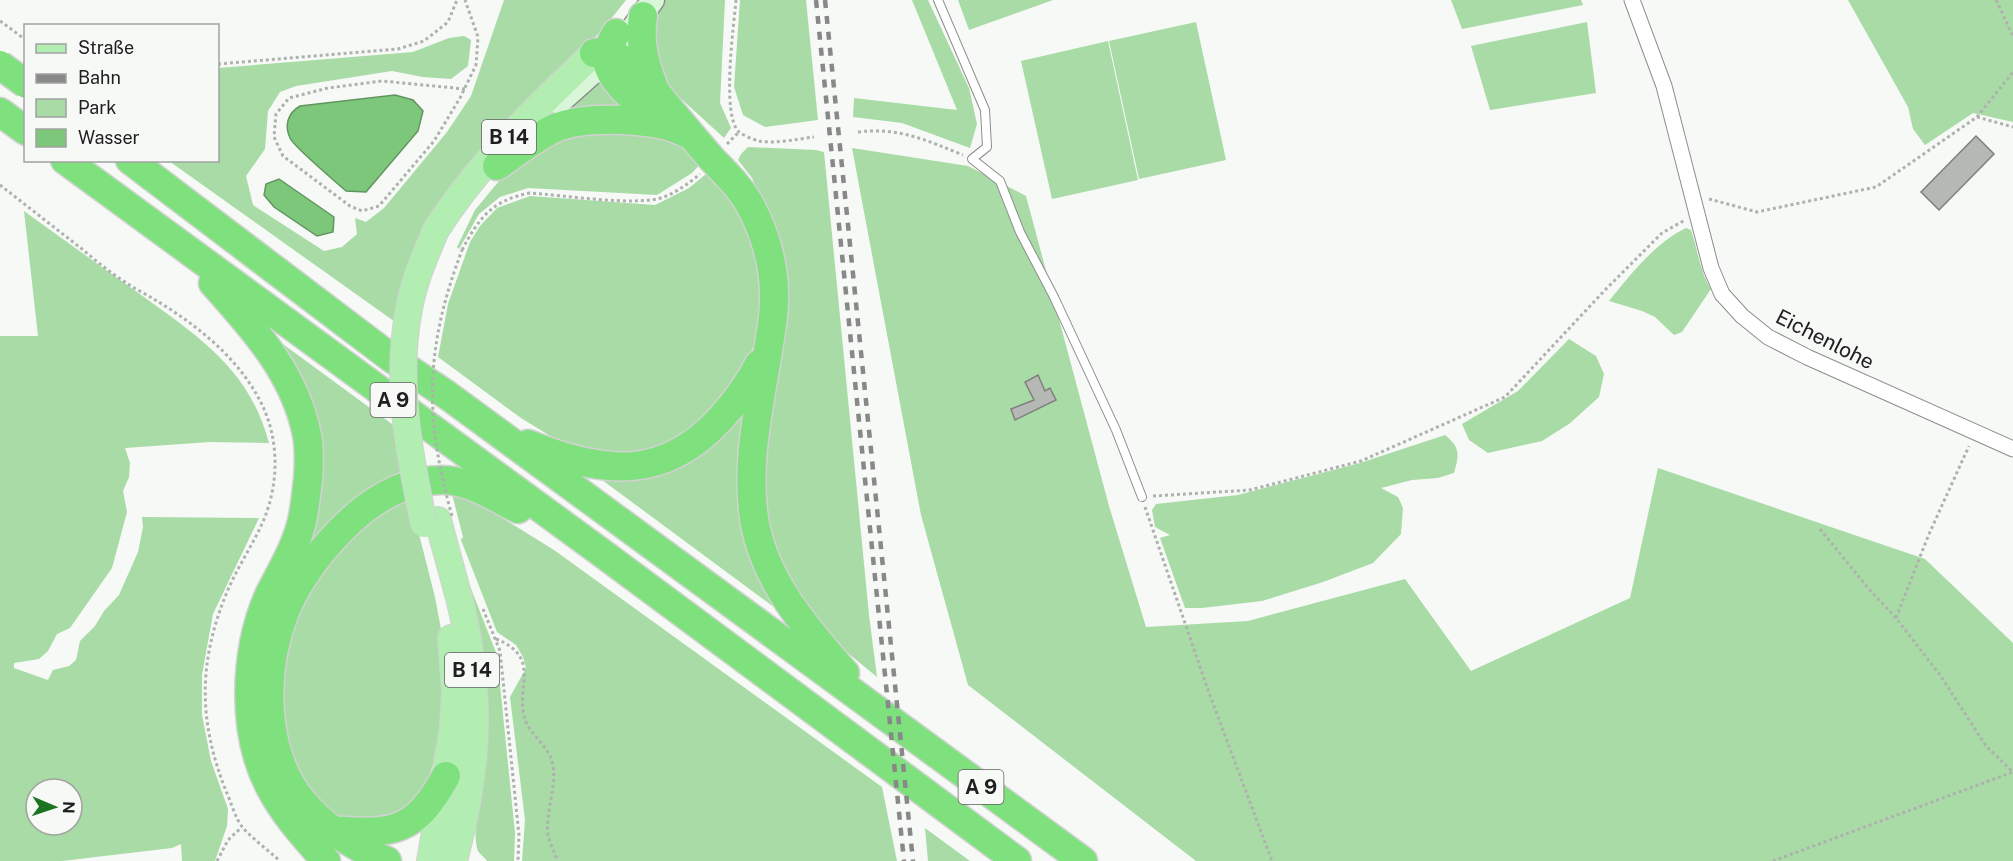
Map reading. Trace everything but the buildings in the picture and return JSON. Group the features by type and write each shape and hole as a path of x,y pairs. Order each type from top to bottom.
{"highway":[{"path":"645,5 641,37 642,52 656,92 678,130"},
{"path":"608,50 630,65 656,92"},
{"path":"608,50 610,69 617,81 678,130 740,190 751,206 760,226 772,271 774,294 773,320 754,436 751,474 755,526 766,560 798,617 880,713"},
{"path":"0,65 24,83"},
{"path":"497,166 538,137 557,127 581,122 615,120 678,130"},
{"name":"A 9","path":"68,162 606,556 1017,861"},
{"name":"A 9","path":"132,162 390,357 1083,861"},
{"path":"180,244 270,350 286,375 298,402 307,436 309,465 302,522 262,612 253,648 249,681 252,723 260,765 296,829 322,845 337,861"},
{"path":"492,429 550,453 585,462 624,467 657,463 687,449 711,428 744,392 769,343"},
{"path":"322,845 318,819 301,800 287,777 277,752 272,730 271,677 273,658 284,615 302,578 324,548 356,514 388,492 412,483 443,480 467,484 606,556"},
{"path":"322,845 388,831 404,825 416,817 433,799 446,776"},
{"path":"322,845 366,852 387,861"}],"main road":[{"path":"497,166 608,50 645,5"},
{"name":"B 14","path":"449,240 464,188 533,111 608,50"},
{"name":"B 14","path":"454,861 464,823 474,757 476,733 474,685 464,620 442,521 406,428 403,379 404,342 416,281 449,240 465,210 497,166"},
{"name":"B 14","path":"430,861 453,729 455,691 442,521"},
{"path":"464,823 466,850 470,861"}],"street":[{"name":"Eichenlohe","path":"1632,0 1664,86 1711,268 1722,294 1742,316 1768,337 1807,357 2013,449"}],"lane":[{"path":"938,0 985,110 987,147 972,159 1000,181 1020,232 1054,297 1116,430 1142,497"}],"path":[{"path":"219,64 398,49 424,41 448,22 457,0"},
{"path":"465,0 478,37 476,65 465,89 434,141 379,206 362,212 350,206 284,156 274,137 276,114 289,98 328,88 382,81 465,89"},
{"path":"736,0 729,86 731,112 739,132 758,141 814,137"},
{"path":"1996,0 2013,36"},
{"path":"0,21 24,39"},
{"path":"1692,195 1757,212 1876,188 1977,117 2013,72"},
{"path":"1977,117 2013,127"},
{"path":"858,132 879,130 918,136 972,159"},
{"path":"726,146 739,132"},
{"path":"442,521 432,376 444,301 449,240 497,203 514,196 530,193 638,201 663,197 684,187 701,173"},
{"path":"0,185 121,280 159,302 227,353 250,384 264,409 274,443 275,470 272,497 262,524 226,594 208,651 204,706 214,761 242,827 280,861"},
{"path":"1272,861 1208,690 1142,497 1250,490 1361,461 1505,397 1662,233 1696,213"},
{"path":"1896,618 1929,534 1975,432"},
{"path":"1773,861 2013,772 1986,746 1940,675 1896,618 1868,588 1820,529"},
{"path":"483,607 500,651 519,835 518,861"},
{"path":"496,639 511,645 522,661 525,677 526,722 549,754 553,765 553,782 548,809 548,835 557,861"},
{"path":"217,861 228,840 242,827"}],"green space":[{"path":"504,0 626,0 603,29 477,158 398,324 170,162 219,162 219,68 413,52 449,38 464,36 471,40 468,66 451,79 392,71 296,86 280,92 268,111 265,149 246,176 253,205 324,251 342,247 357,234 355,218 366,222 384,208 447,132 471,96"},
{"path":"661,0 725,0 720,103 731,128 724,138 677,95 655,68 651,19"},
{"path":"740,0 806,0 818,120 765,127 743,115 734,87"},
{"path":"912,0 928,0 969,88 977,124 970,148 902,123 853,117 854,98 957,110"},
{"path":"958,0 1053,0 969,30"},
{"path":"1451,0 1581,0 1583,5 1462,29"},
{"path":"1848,0 2013,0 2013,122 1973,113 1925,145 1913,129 1908,107"},
{"path":"1196,22 1226,160 1139,179 1109,41"},
{"path":"1587,22 1596,93 1490,110 1471,46"},
{"path":"1108,41 1138,180 1052,199 1021,61"},
{"path":"598,78 644,119 545,123"},
{"path":"600,126 679,143 702,162 692,173 657,195 528,188 500,197 479,214 459,249 457,247 475,210 514,163 543,141"},
{"path":"748,147 824,152 877,677 809,621 759,516 773,228 752,178 738,160"},
{"path":"852,148 968,166 1026,196 1109,506 1146,627 1248,621 1405,579 1471,671 1630,598 1658,468 1925,559 2013,643 2013,861 1196,861 968,685 921,515"},
{"path":"706,174 716,186 721,184 737,205 760,263 762,296 758,331 750,357 698,430 633,459 560,442 521,418 438,357 448,304 470,242 480,226 497,208 530,196 655,205 689,188"},
{"path":"24,211 197,337 233,372 248,393 260,416 269,443 210,442 125,448 130,463 129,477 123,491 127,512 112,568 70,628 57,634 48,651 39,659 14,663 14,668 48,680 53,670 69,666 76,660 80,641 119,595 138,552 143,527 142,517 259,518 213,614 202,675 202,715 211,761 228,809 227,826 215,861 182,861 181,844 172,848 62,861 0,861 0,336 38,336"},
{"path":"1686,228 1691,230 1711,289 1682,332 1674,335 1655,317 1609,301 1654,251"},
{"path":"272,339 276,339 396,427 404,474 346,516 324,535 311,552 279,611 272,632 264,676 266,721 272,759 282,783 301,811 326,835 370,861 342,853 325,841 303,820 287,800 271,770 264,746 259,688 263,648 272,614 294,570 307,536 314,513 319,478 317,439 308,400 294,372"},
{"path":"1569,339 1596,356 1604,374 1599,397 1569,424 1542,441 1488,453 1469,440 1462,424 1518,391"},
{"path":"753,391 746,431 782,613 594,474 614,477"},
{"path":"1445,435 1454,444 1457,452 1454,473 1381,488 1398,497 1403,508 1401,534 1373,563 1262,601 1185,608 1160,538 1170,535 1155,527 1152,510 1156,504 1238,495 1360,463"},
{"path":"408,491 435,597 443,640 445,668 440,733 432,768 421,797 408,811 361,825 335,815 311,797 293,771 279,698 294,615 346,534"},
{"path":"452,494 475,501 554,550 882,787 897,861 522,861 525,820 510,697 526,668 516,645 497,632 461,540 463,537"},
{"path":"459,558 497,655 515,833 514,861 487,861 478,851 476,842 476,817 486,754 486,705 480,656"},
{"path":"925,828 970,861 928,861"}],"water":[{"path":"395,95 413,100 423,111 418,131 366,192 346,191 290,138 287,128 288,120 300,106"},
{"path":"279,179 334,217 333,232 317,236 274,207 264,195 266,184"}],"railway":[{"path":"816,0 904,861"},
{"path":"825,0 913,861"}]}
